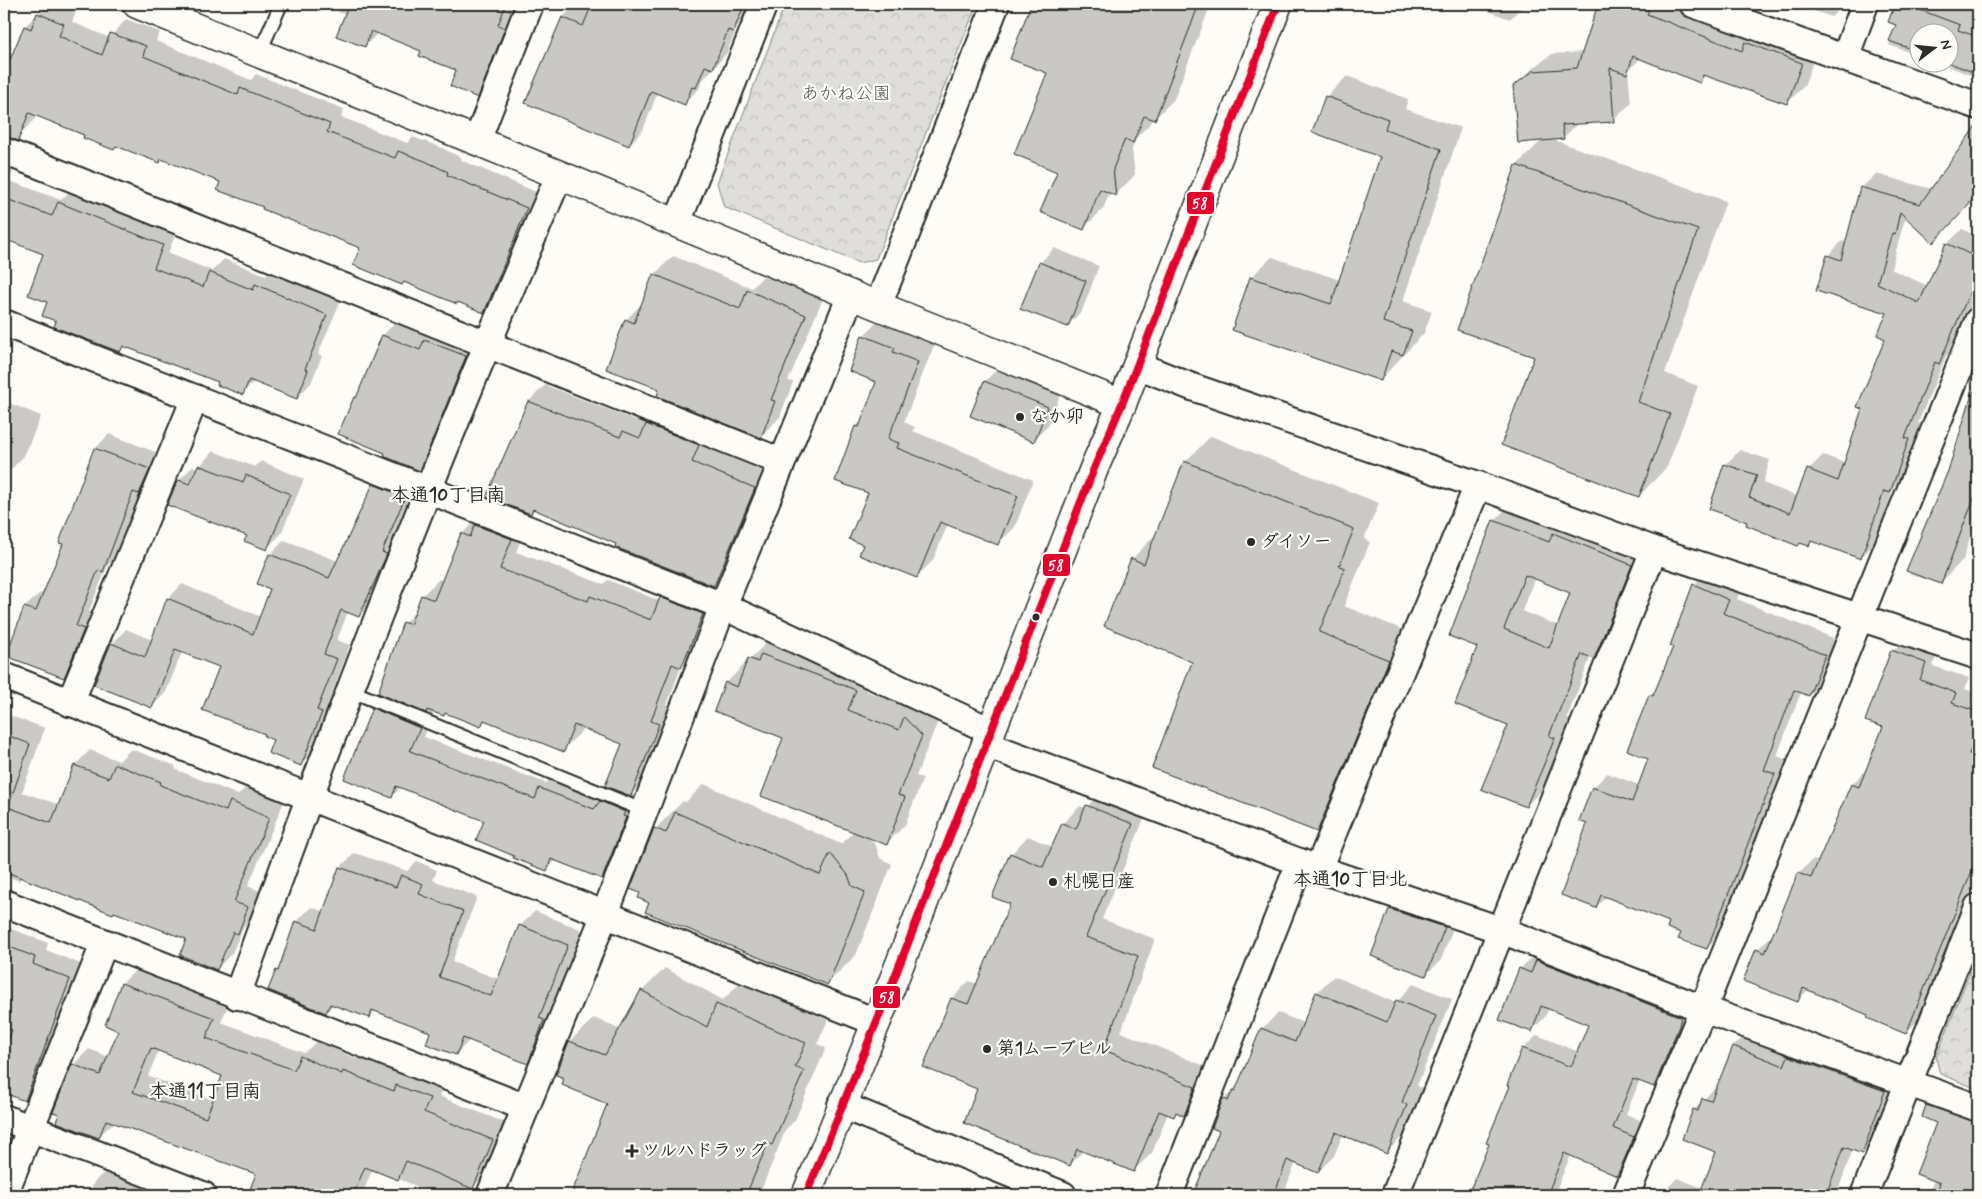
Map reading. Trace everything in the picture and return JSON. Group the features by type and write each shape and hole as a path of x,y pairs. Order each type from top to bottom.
{"main road":[{"path":"137,4 477,141 851,296 1122,404"},
{"path":"806,1195 1095,466 1122,404 1278,4"}],"street":[{"path":"477,141 530,4"},
{"path":"677,223 764,4"},
{"path":"878,306 996,4"},
{"path":"1694,4 1978,106"},
{"path":"1845,58 1866,4"},
{"path":"4,151 782,462"},
{"path":"237,996 307,798 427,489 486,343 559,176"},
{"path":"490,1195 524,1107 605,914 723,606 851,296"},
{"path":"1626,1195 1703,1009 1978,321"},
{"path":"4,323 723,606 988,738 1309,865 1501,930 1703,1009 1978,1108"},
{"path":"1137,365 1192,387 1478,485 1654,550 1978,656"},
{"path":"70,703 195,398"},
{"path":"1169,1195 1309,865 1478,485"},
{"path":"1395,1195 1654,550"},
{"path":"4,676 307,798 876,1022"},
{"path":"4,903 104,944 524,1107"},
{"path":"1864,1195 1910,1083 1978,907"},
{"path":"4,1195 104,944"},
{"path":"841,1105 1063,1195"},
{"path":"4,1118 203,1195"}],"lane":[{"path":"259,54 281,4"},
{"path":"350,690 644,811"}],"green space":[{"name":"あかね公園","path":"785,4 977,4 876,259 859,263 724,207 717,183"},
{"path":"1978,951 1978,1089 1940,1074 1936,1058"}],"building":[{"path":"349,4 506,4 498,25 505,28 478,98 450,86 456,70 419,56 421,51 371,31 365,47 336,36"},
{"path":"592,4 745,4 733,32 728,30 713,69 705,66 696,88 692,87 685,105 651,91 629,146 525,103 562,17 583,26"},
{"path":"1031,4 1199,4 1155,120 1144,116 1133,143 1125,139 1113,169 1116,196 1100,189 1084,230 1040,212 1057,172 1014,154 1047,73 1010,59"},
{"path":"1598,4 1630,4 1649,10 1647,14 1742,51 1745,42 1802,63 1787,104 1703,75 1700,83 1633,56 1627,74 1610,68 1614,122 1562,125 1564,139 1518,143 1513,86 1533,71 1577,68"},
{"path":"1895,4 1904,4 1952,22 1910,22 1910,48 1889,41 1896,25 1888,22"},
{"path":"37,13 64,24 59,36 102,55 110,33 146,46 143,56 238,95 240,88 330,124 327,132 395,158 398,151 425,161 448,172 447,175 527,208 484,313 404,282 402,285 353,265 360,248 262,209 263,207 217,190 220,182 161,159 160,163 116,146 114,150 83,138 84,135 29,113 18,141 4,136 4,74 24,26 31,29"},
{"path":"1960,31 1978,37 1978,74 1960,67"},
{"path":"1325,96 1388,119 1385,129 1441,149 1383,322 1412,331 1403,355 1391,351 1381,381 1232,330 1250,277 1331,304 1380,157 1312,132"},
{"path":"1978,123 1978,190 1968,206 1933,243 1900,212 1895,234 1892,233 1877,283 1919,303 1946,243 1978,258 1978,273 1939,364 1935,362 1905,438 1909,439 1890,493 1884,491 1861,559 1811,541 1809,546 1800,543 1798,546 1746,525 1747,522 1709,509 1724,464 1757,475 1749,497 1790,513 1807,469 1838,481 1862,409 1857,407 1885,339 1877,335 1887,313 1816,291 1827,255 1841,260 1860,187 1920,204"},
{"path":"1516,165 1698,230 1638,402 1670,414 1639,497 1501,445 1534,357 1457,330"},
{"path":"4,198 52,216 58,202 163,245 154,268 203,287 209,272 253,290 255,284 327,315 305,369 308,370 297,399 249,380 243,395 217,385 218,382 123,346 120,352 54,327 56,321 42,316 47,302 28,295 43,254 4,239"},
{"path":"1039,262 1086,281 1068,327 1020,309"},
{"path":"653,274 740,309 747,290 806,315 771,400 775,401 761,438 657,396 659,389 606,369 625,319 634,323"},
{"path":"382,335 420,350 424,340 466,356 420,471 384,456 385,453 338,434 354,397 356,398"},
{"path":"862,335 895,348 893,352 918,362 888,439 899,443 897,448 1018,496 998,545 940,522 917,578 859,555 863,545 849,539 868,493 835,481 855,426 859,427 876,382 849,371"},
{"path":"984,381 1048,407 1034,442 970,416"},
{"path":"1973,391 1978,392 1978,488 1941,584 1906,571 1948,471"},
{"path":"528,401 620,437 623,431 640,438 646,424 699,445 692,462 755,488 714,586 615,547 616,544 533,509 531,514 486,497"},
{"path":"94,448 150,469 139,494 133,492 103,572 98,570 76,626 84,629 64,678 6,656 24,607 36,611 63,544 59,543"},
{"path":"1184,461 1354,529 1339,566 1345,568 1319,632 1389,660 1317,832 1152,768 1192,662 1104,626 1131,558 1144,564"},
{"path":"198,465 243,482 246,475 290,494 267,550 244,541 247,536 167,505 178,480 190,484"},
{"path":"373,484 405,497 382,552 387,554 359,617 341,610 324,654 337,659 317,710 322,712 301,766 268,753 273,740 264,736 265,734 202,710 219,667 175,650 152,708 94,685 111,643 145,657 167,598 253,634 270,589 257,584 269,554 329,578"},
{"path":"1493,520 1549,542 1553,533 1632,565 1594,659 1582,654 1549,736 1555,738 1526,807 1481,789 1508,725 1455,704 1477,647 1449,636","holes":["1525,575 1570,593 1549,648 1504,629"]},
{"path":"475,525 512,539 500,569 588,601 590,596 651,620 660,597 703,614 681,668 672,664 651,721 659,724 631,796 605,786 622,744 574,725 564,752 484,720 481,727 445,713 444,716 427,710 426,713 378,693 403,622 410,625 421,595 434,600 461,533 470,537"},
{"path":"1693,584 1729,600 1723,613 1825,655 1809,696 1794,690 1764,770 1775,774 1707,949 1678,939 1681,933 1667,928 1669,922 1601,895 1596,908 1561,895 1587,824 1579,821 1592,787 1632,802 1648,759 1627,750 1649,695 1653,696 1673,647 1670,646"},
{"path":"1891,650 1926,663 1920,680 1956,693 1952,703 1978,712 1978,729 1969,754 1978,757 1978,856 1906,1034 1867,1018 1868,1015 1803,988 1798,1002 1743,981 1756,949 1765,953 1798,873 1811,878 1851,784 1859,787 1883,727 1865,721"},
{"path":"761,654 856,690 848,710 899,730 904,717 922,736 898,795 905,797 887,845 761,796 783,738 714,711 725,682 737,687 748,658 758,662"},
{"path":"372,708 420,728 410,751 535,799 539,788 594,809 600,801 625,812 623,816 626,817 602,879 551,859 547,871 513,858 514,856 476,840 484,821 396,786 392,798 344,779"},
{"path":"4,734 30,744 8,807 51,823 74,765 109,778 115,764 161,782 160,785 226,811 230,801 269,818 234,902 248,907 238,934 233,932 217,970 180,955 186,939 114,912 113,914 4,871"},
{"path":"1086,805 1133,824 1086,937 1138,956 1104,1050 1195,1087 1184,1116 1176,1112 1174,1117 1159,1111 1134,1172 1077,1149 1070,1166 964,1123 977,1089 923,1067 951,998 968,1004 1010,904 992,897 1010,853 1043,867 1062,823 1076,829"},
{"path":"675,812 820,875 830,853 848,875 852,886 865,892 828,985 645,912 649,903 638,898 640,893 630,889 654,828 666,833"},
{"path":"339,867 396,887 401,875 423,884 419,894 463,911 439,977 491,996 519,925 568,945 539,1018 544,1020 528,1064 463,1038 456,1055 426,1044 430,1032 372,1010 370,1018 330,1004 326,1013 268,990 276,970 278,971 295,921 317,929"},
{"path":"1389,909 1445,927 1426,976 1371,956"},
{"path":"10,947 35,957 33,964 70,979 25,1101 4,1093 4,1051 12,1030 4,1027 4,964"},
{"path":"1536,960 1681,1017 1679,1026 1654,1087 1633,1079 1613,1128 1634,1137 1617,1176 1564,1153 1547,1195 1468,1195 1489,1144 1486,1143 1510,1086 1507,1085 1522,1048 1571,1067 1588,1025 1541,1006 1532,1032 1499,1020 1519,968 1531,973"},
{"path":"121,983 214,1018 206,1038 294,1070 300,1056 342,1074 343,1071 394,1091 396,1085 430,1098 424,1112 493,1140 473,1189 406,1161 398,1180 365,1167 353,1195 264,1195 250,1189 256,1174 106,1120 99,1138 56,1122 59,1114 53,1112 72,1064 100,1075 118,1031 105,1025","holes":["151,1048 222,1076 206,1118 133,1092"]},
{"path":"641,990 707,1027 716,1004 806,1043 795,1067 804,1071 772,1145 768,1143 746,1195 571,1195 607,1104 562,1085 564,1078 556,1075 569,1041 605,1055"},
{"path":"1316,992 1387,1022 1396,1000 1436,1016 1402,1102 1407,1105 1387,1154 1335,1132 1318,1173 1287,1160 1274,1195 1193,1195 1219,1131 1212,1128 1223,1098 1228,1101 1233,1090 1235,1091 1261,1028 1295,1042"},
{"path":"1733,1046 1784,1066 1788,1056 1885,1091 1862,1154 1844,1147 1826,1195 1699,1195 1716,1152 1682,1139 1693,1109 1698,1111 1702,1098 1711,1101"},
{"path":"1926,1105 1978,1123 1978,1195 1936,1195 1940,1183 1916,1174 1936,1123 1922,1117"}],"transit line":[{"name":"58","path":"806,1195 892,984 1095,466 1122,404 1278,4"}],"place":[{"name":"なか卯","path":"1020,417"},
{"name":"ダイソー","path":"1251,542"},
{"name":"札幌日産","path":"1053,882"},
{"name":"第1ムーブビル","path":"987,1049"},
{"name":"ツルハドラッグ","path":"632,1151"}],"district":[{"name":"本通10丁目南","path":"448,495"},
{"name":"本通10丁目北","path":"1350,879"},
{"name":"本通11丁目南","path":"205,1091"}]}
